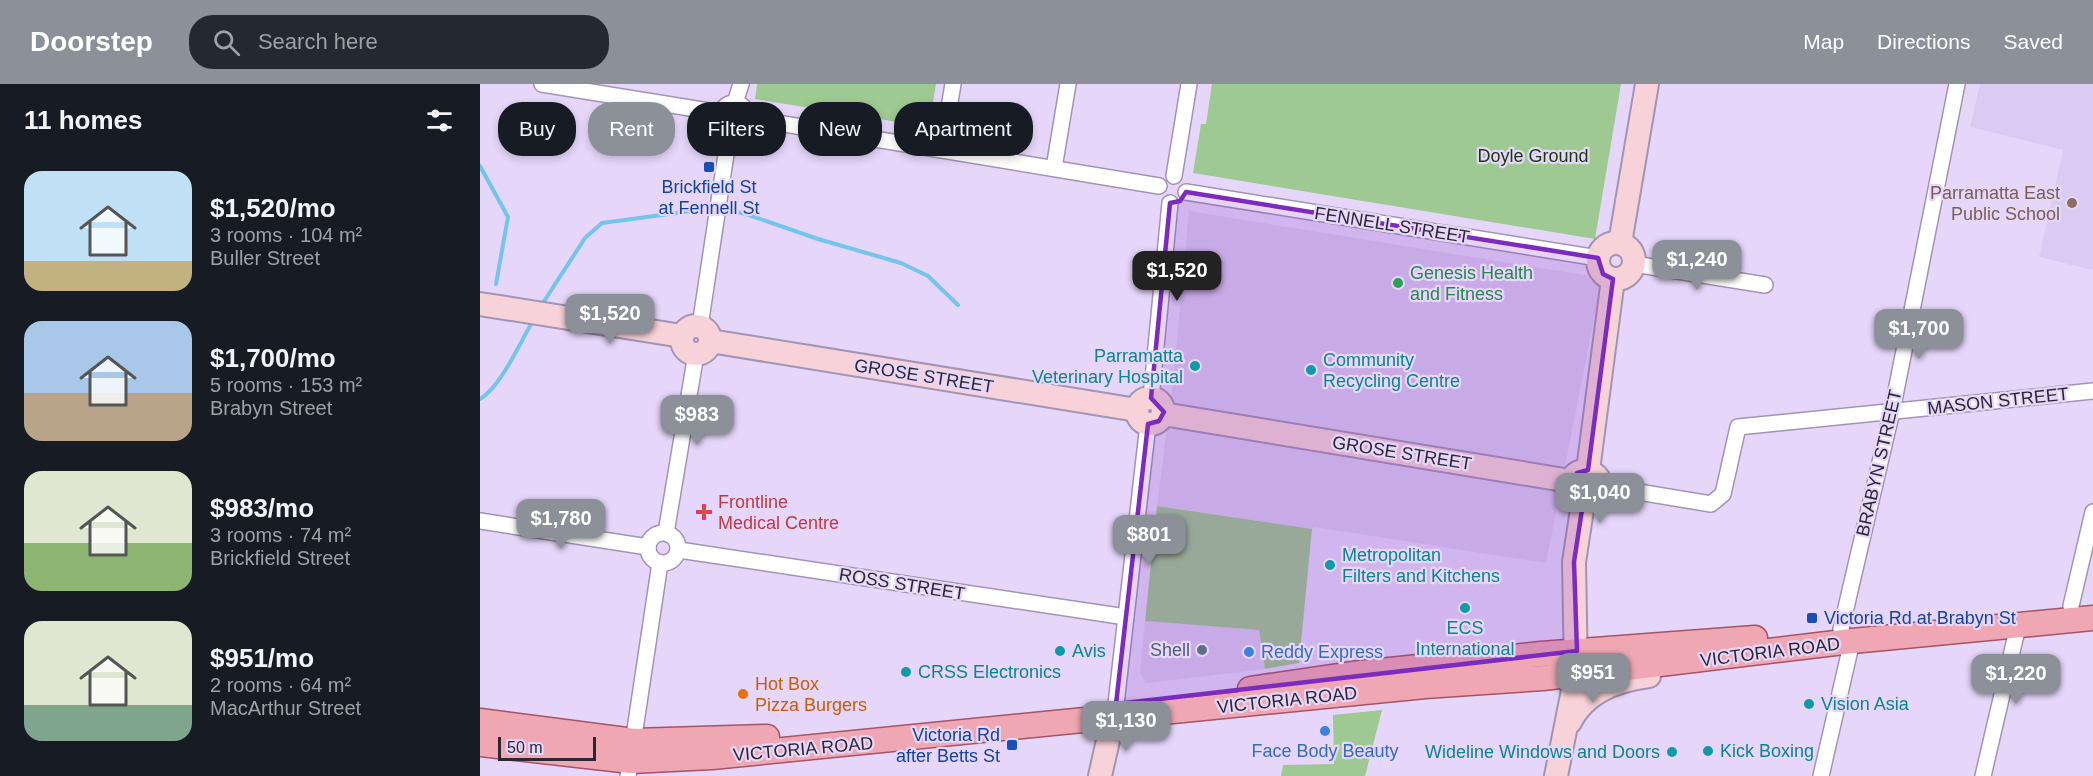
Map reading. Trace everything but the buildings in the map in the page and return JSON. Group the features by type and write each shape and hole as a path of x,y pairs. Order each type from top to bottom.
{"main road":[{"name":"VICTORIA ROAD","path":"480,744 631,759 761,737 1115,711 1352,674 1576,663 1794,648 1847,635 2082,605"},
{"name":"VICTORIA ROAD","path":"1576,663 1684,645 2018,626 2093,618"},
{"name":"VICTORIA ROAD","path":"480,721 631,759"}],"street":[{"path":"542,84 687,107"},
{"path":"735,102 741,84"},
{"path":"950,102 953,84"},
{"path":"1054,168 1068,84"},
{"path":"1174,176 1189,84"},
{"path":"1620,243 1647,84"},
{"name":"BRABYN STREET","path":"1821,776 1957,84"},
{"path":"786,123 894,141"},
{"path":"666,533 726,156"},
{"path":"983,156 1159,186"},
{"path":"1174,176 1184,181 1186,192 1180,201 1170,203 1161,197 1159,186 1165,178 1174,176"},
{"name":"FENNELL STREET","path":"1186,192 1598,258"},
{"path":"1100,776 1115,711 1150,412 1170,203"},
{"path":"1620,243 1633,253 1634,264 1627,276 1613,279 1603,274 1598,258 1608,245 1620,243"},
{"path":"1634,264 1765,285"},
{"path":"1556,776 1568,727 1576,663 1574,562 1583,503 1573,498 1587,479 1613,279"},
{"name":"GROSE STREET","path":"480,304 1150,412 1587,479"},
{"name":"MASON STREET","path":"1587,479 1711,504 1723,494 1738,427 2093,391"},
{"path":"2082,605 2093,512"},
{"path":"480,521 648,547"},
{"path":"666,533 677,541 679,550 672,561 660,563 651,557 648,547 652,537 666,533"},
{"name":"ROSS STREET","path":"679,550 1126,616"},
{"path":"631,759 660,563"},
{"path":"1983,776 2018,626"},
{"path":"1568,727 1586,701 1619,681 1723,667 1794,648"}],"highlighted area":[{"path":"1186,192 1598,258 1603,274 1613,279 1588,470 1577,473 1569,487 1573,498 1583,503 1574,562 1577,651 1116,704 1148,424 1159,421 1164,412 1151,398 1169,212 1170,203 1180,201"}],"shaded area":[{"name":"Parramatta East Public School","path":"1980,84 2093,84 2093,270 2039,257 2063,150 1970,127"},
{"path":"1189,211 1602,278 1546,563 1315,527 1312,529 1157,506 1173,383"},
{"name":"Shell","path":"1145,621 1259,630 1265,669 1147,683 1140,673"}],"green space":[{"path":"757,84 936,84 933,102 894,102 894,121 882,119 882,102 798,102 798,106 786,104 786,102 755,99"},
{"name":"Doyle Ground","path":"1212,84 1621,84 1595,239 1193,173 1201,124 1206,124"},
{"path":"1157,506 1312,529 1299,663 1265,669 1259,630 1145,621"},
{"path":"1382,710 1365,776 1281,776 1283,765 1334,764 1333,715"}],"waterway":[{"path":"480,166 508,217 496,284"},
{"path":"541,306 585,238 602,223 714,208"},
{"path":"721,209 746,214 818,239 901,263 928,276 958,305"},
{"path":"480,399 503,375 533,321"}],"place":[{"name":"Brickfield St at Fennell St","path":"709,167"},
{"name":"Parramatta East Public School","path":"2072,203"},
{"name":"Genesis Health and Fitness","path":"1398,283"},
{"name":"Parramatta Veterinary Hospital","path":"1195,366"},
{"name":"Community Recycling Centre","path":"1311,370"},
{"name":"Frontline Medical Centre","path":"704,512"},
{"name":"Metropolitan Filters and Kitchens","path":"1330,565"},
{"name":"ECS International","path":"1465,608"},
{"name":"Victoria Rd at Brabyn St","path":"1812,618"},
{"name":"Shell","path":"1202,650"},
{"name":"Avis","path":"1060,651"},
{"name":"Reddy Express","path":"1249,652"},
{"name":"CRSS Electronics","path":"906,672"},
{"name":"Hot Box Pizza Burgers","path":"743,694"},
{"name":"Vision Asia","path":"1809,704"},
{"name":"Face Body Beauty","path":"1325,731"},
{"name":"Victoria Rd after Betts St","path":"1012,745"},
{"name":"Kick Boxing","path":"1708,751"},
{"name":"Wideline Windows and Doors","path":"1672,752"}]}
